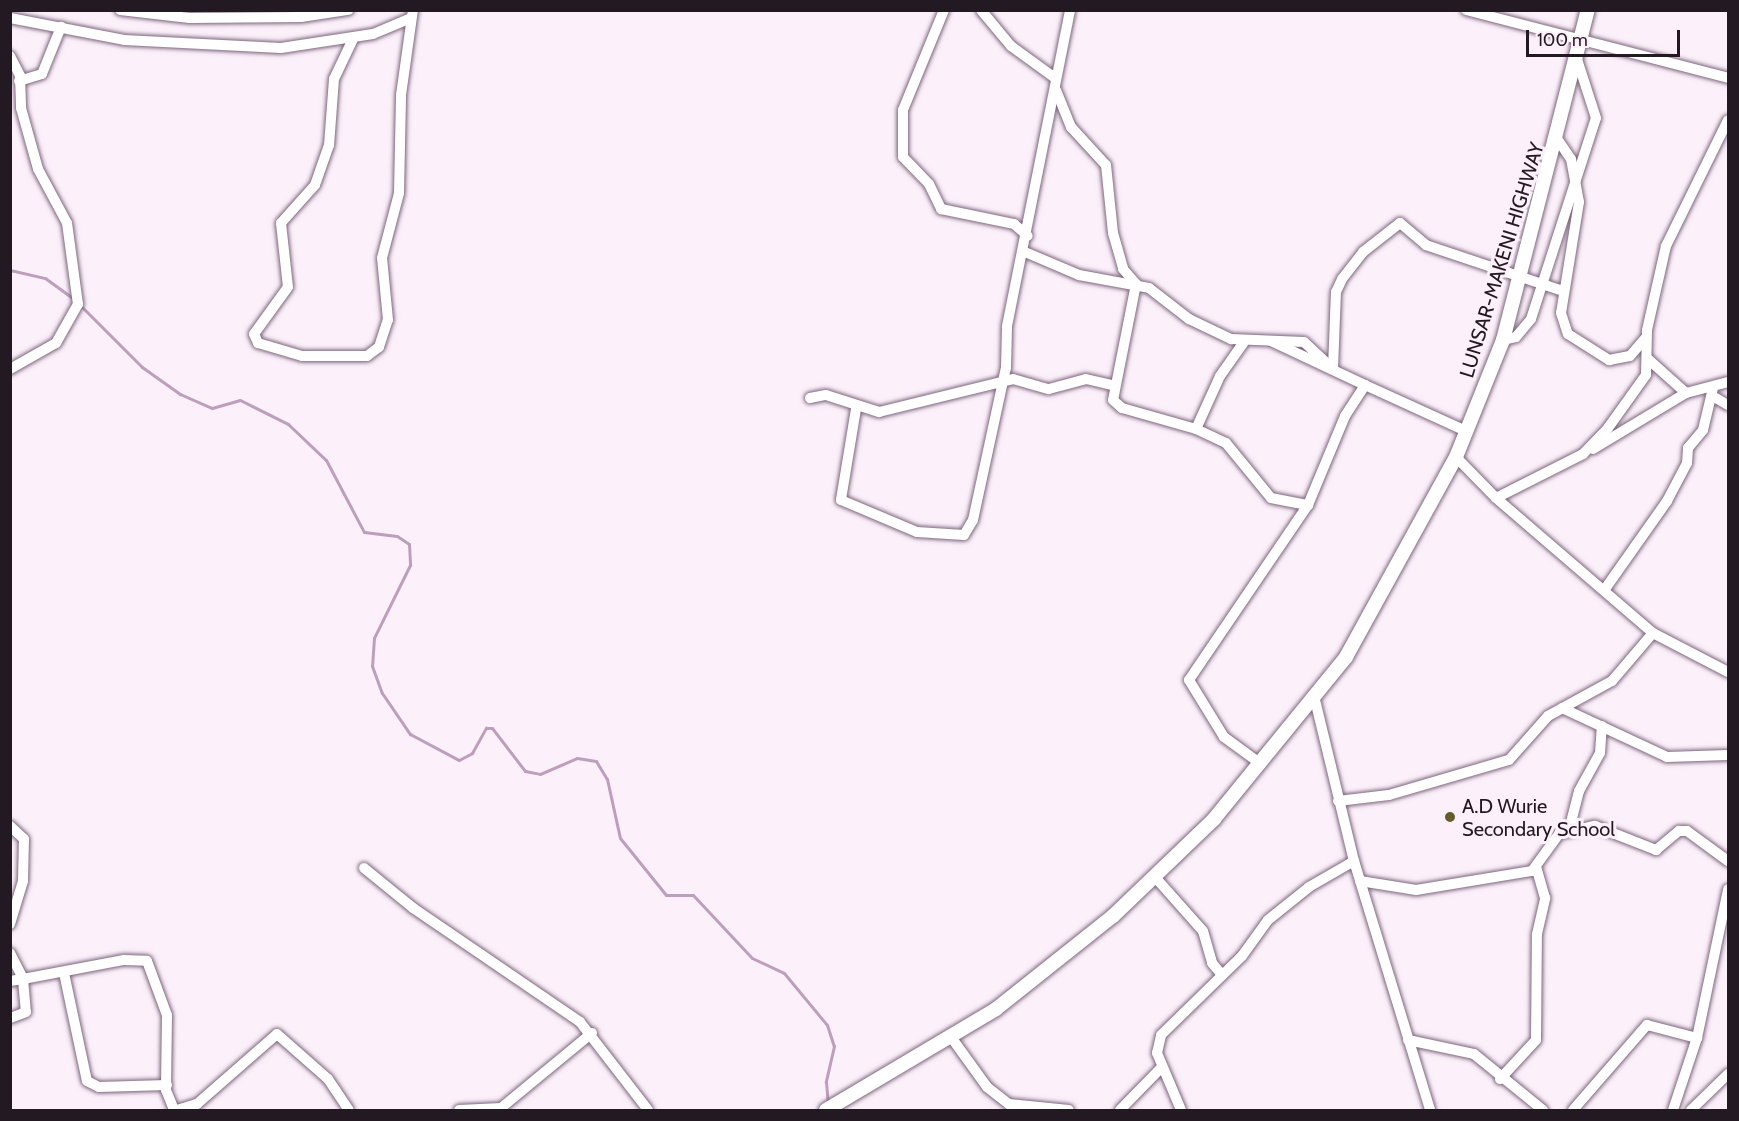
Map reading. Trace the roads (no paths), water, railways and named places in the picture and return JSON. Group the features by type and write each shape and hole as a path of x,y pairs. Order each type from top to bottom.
{"main road":[{"name":"LUNSAR-MAKENI HIGHWAY","path":"826,1110 951,1037 1053,968 1155,877 1261,764 1315,700 1383,597 1468,432 1503,340 1522,275 1558,140 1586,16"}],"street":[{"path":"120,10 190,18 301,17 348,10"},
{"path":"944,10 903,110 903,157 929,184 941,208 1014,224 1028,236"},
{"path":"981,10 1011,46 1055,78"},
{"path":"856,409 841,500 877,519 956,537 973,520 1056,90 1055,78 1070,10"},
{"path":"1466,10 1728,78"},
{"path":"353,39 334,79 328,145 315,185 281,223 288,287 254,334 258,343 302,356 367,356 379,347 388,320 382,258 399,193 401,94 412,14"},
{"path":"10,18 124,40 260,47 353,39 412,14"},
{"path":"20,81 42,74 61,27"},
{"path":"10,56 20,81 21,108 38,170 67,223 78,304 56,343 10,369"},
{"path":"1503,340 1523,332 1577,182 1597,113 1577,58"},
{"path":"1056,90 1071,127 1106,165 1113,233 1124,269 1136,284 1212,332 1244,342 1304,342 1333,369 1468,432"},
{"path":"1583,453 1627,405 1646,375 1648,359 1646,339 1666,246 1728,120"},
{"path":"1558,140 1566,146 1577,182 1577,213 1563,291 1565,327 1583,348 1621,359 1646,339"},
{"path":"1333,369 1336,292 1342,279 1363,252 1400,223 1426,245 1522,275 1540,284 1563,291"},
{"path":"1025,252 1079,275 1136,284"},
{"path":"1136,284 1112,385 1113,400 1122,408 1196,429 1226,442 1271,498 1308,505"},
{"path":"1196,429 1220,375 1244,342"},
{"path":"1648,359 1686,393"},
{"path":"810,398 826,395 856,409 890,411 1019,379 1048,389 1086,380 1112,385"},
{"path":"1605,589 1667,501 1713,393 1728,382"},
{"path":"1261,764 1224,737 1189,680 1308,505 1345,416 1365,385"},
{"path":"1496,498 1583,453 1686,393 1713,393 1728,405"},
{"path":"1456,457 1496,498 1605,589 1653,633 1728,672"},
{"path":"1338,801 1389,795 1498,765 1562,708 1612,681 1653,633"},
{"path":"1315,700 1354,861 1431,1110"},
{"path":"1562,708 1668,757 1728,755"},
{"path":"1569,830 1579,792 1600,753 1602,726"},
{"path":"10,826 24,839 23,881 10,924"},
{"path":"1500,1079 1536,1040 1537,934 1545,898 1536,867 1551,841 1569,830 1614,829 1656,850 1679,831 1687,831 1728,861"},
{"path":"1181,1110 1161,1068 1157,1053 1161,1035 1222,975 1268,920 1354,861"},
{"path":"1360,881 1416,890 1536,867"},
{"path":"364,868 592,1033 648,1110"},
{"path":"1155,877 1203,931 1212,963 1222,975"},
{"path":"1672,1110 1697,1038 1728,889"},
{"path":"10,954 23,979 26,1012 10,1018"},
{"path":"10,981 135,959 153,967 167,1015 167,1084 175,1110 198,1104 277,1034 328,1079 349,1110"},
{"path":"64,973 87,1081 99,1087 167,1084"},
{"path":"1573,1110 1647,1025 1697,1038"},
{"path":"459,1110 501,1108 592,1033"},
{"path":"951,1037 987,1087 1009,1104 1069,1110"},
{"path":"1408,1040 1474,1054 1500,1079 1543,1110"},
{"path":"1120,1110 1161,1068"},
{"path":"1691,1110 1728,1074"}],"waterway":[{"path":"10,270 45,278 73,298"},
{"path":"80,305 142,367 180,394 212,408 240,400 288,424 326,460 364,532 397,536 409,544 410,565 374,638 372,666 382,693 410,734 459,760 472,753 486,728 492,728 525,771 540,774 577,758 596,761 607,779 620,838 666,895 693,895 752,958 784,973 827,1025 834,1046 826,1082 828,1104"}],"place":[{"name":"A.D Wurie Secondary School","path":"1450,817"}]}
